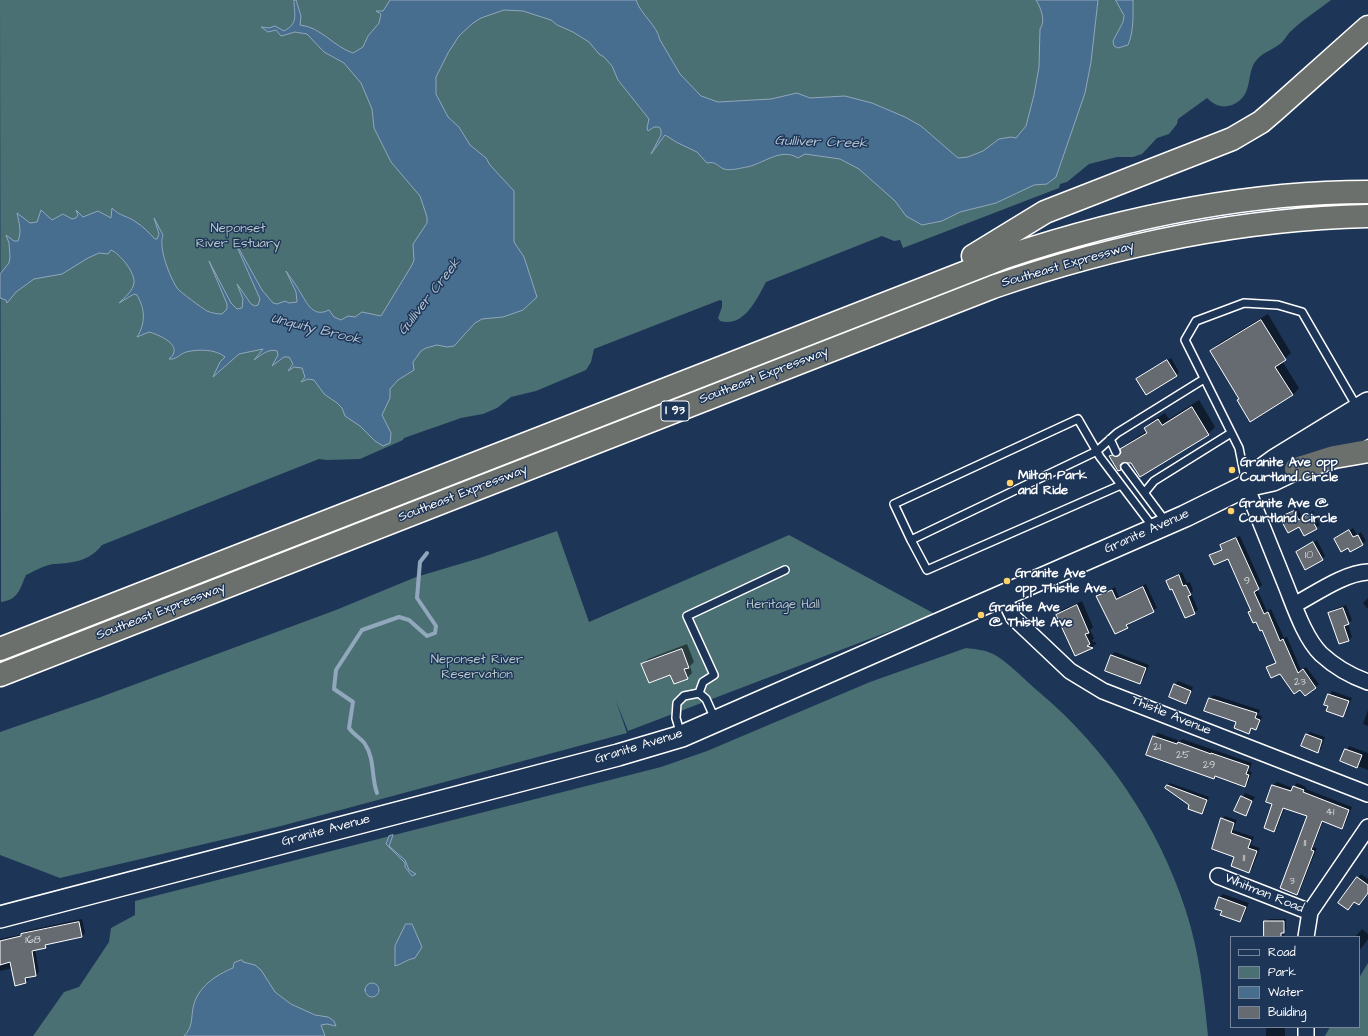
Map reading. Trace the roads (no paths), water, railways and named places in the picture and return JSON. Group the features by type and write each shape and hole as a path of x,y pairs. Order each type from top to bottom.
{"highway":[{"path":"973,256 1045,212 1201,153 1232,139 1261,122 1368,27"},
{"path":"0,635 973,256 1046,231 1082,221 1180,199 1271,186 1368,181"},
{"name":"I 93","path":"0,649 1005,257 1093,230 1182,210 1272,197 1368,192"},
{"name":"I 93","path":"0,664 990,277 1034,262 1120,238 1208,220 1298,209 1368,206"},
{"name":"Southeast Expressway","path":"0,675 986,290 1037,272 1123,248 1210,230 1299,219 1368,216"},
{"path":"1296,469 1334,457 1368,451"}],"main road":[{"name":"Granite Avenue","path":"0,917 618,755 682,736 1161,526 1246,486 1273,480 1296,469 1365,412"},
{"name":"Granite Avenue","path":"1246,486 1253,476 1275,460 1365,412"}],"street":[{"path":"1246,486 1294,605 1311,640 1320,653 1332,663 1368,682"},
{"path":"1294,605 1347,577 1359,572 1368,572"},
{"name":"Thistle Avenue","path":"1003,596 1014,618 1070,671 1086,682 1103,691 1368,794"},
{"path":"1306,936 1310,912 1368,827"},
{"name":"Whitman Road","path":"1218,876 1310,912"}],"lane":[{"path":"1246,486 1244,468 1239,448 1185,340 1196,321 1244,303 1278,305 1302,312 1346,386 1365,412"},
{"path":"911,540 1097,451 1110,439 1204,379"},
{"path":"1121,485 927,570 894,504 1078,419 1097,451 1121,485 1161,526"},
{"path":"1145,492 1154,481 1231,433"},
{"path":"1110,439 1116,452"},
{"path":"1125,467 1145,492 1161,526"},
{"path":"699,693 703,682 714,675 687,616 785,570"},
{"path":"699,693 706,699 716,721"},
{"path":"682,736 676,718 677,703 684,696 699,693"}],"water":[{"path":"294,0 296,0 301,16 300,25 314,29 353,53 363,47 368,36 379,23 381,14 376,11 383,11 390,0 636,0 641,10 656,30 660,40 680,74 701,96 718,102 771,99 797,93 810,98 845,96 872,103 905,117 921,126 958,158 968,157 983,151 999,139 1011,137 1016,138 1026,126 1039,67 1040,29 1043,22 1040,7 1036,0 1098,0 1091,62 1085,93 1056,177 1047,184 1034,185 996,203 960,212 942,221 922,225 906,216 895,201 859,169 840,159 805,154 798,158 785,154 772,157 747,167 727,170 714,163 707,163 697,152 665,135 651,154 661,135 661,130 659,127 654,127 648,131 647,128 649,119 618,80 612,66 589,42 573,32 557,25 551,20 523,11 504,10 481,18 459,36 448,53 436,77 436,94 448,117 459,127 470,145 486,158 490,165 514,191 514,242 524,257 537,297 523,310 503,317 482,319 475,323 454,346 447,347 437,345 421,351 413,362 414,370 398,380 390,389 390,398 382,415 391,433 390,443 383,446 375,441 360,426 345,416 342,408 324,394 314,380 308,379 301,382 305,377 302,368 294,367 288,371 293,364 289,357 284,357 272,366 278,355 277,351 268,351 254,360 263,349 239,354 213,377 220,362 225,357 221,354 207,350 196,350 186,352 176,358 169,359 174,350 173,346 164,338 149,332 137,337 143,321 143,311 140,300 137,295 134,294 119,303 132,289 134,279 130,269 119,255 111,250 108,254 99,253 88,258 62,274 34,279 16,292 7,303 6,300 0,298 0,274 9,263 10,257 9,243 6,235 14,241 18,241 20,234 17,213 30,223 37,222 41,210 52,220 63,214 72,219 76,218 78,215 76,210 83,217 98,211 111,218 112,208 118,213 139,224 155,239 157,239 159,234 154,218 163,235 163,255 168,270 177,288 209,312 222,314 227,309 227,304 209,261 231,303 237,309 242,308 243,299 237,284 251,304 255,306 258,305 260,299 234,240 262,290 273,303 277,304 285,301 289,303 297,302 296,292 286,271 306,302 313,310 323,312 329,310 334,317 341,320 348,316 355,317 362,312 381,316 412,265 414,260 413,244 427,223 427,217 420,196 391,162 374,128 372,109 361,83 344,63 324,52 307,34 295,32 281,36 276,30 268,32 261,27 269,28 275,26 284,31 289,28 294,22 295,18"},
{"path":"1116,0 1133,0 1133,23 1130,40 1128,45 1118,48 1114,46 1113,41 1123,22 1124,16"},
{"path":"393,835 389,846 405,860 409,870 416,874 412,876 405,867 405,863 386,844 389,836"},
{"path":"406,924 412,924 422,947 415,958 395,966 395,946"},
{"path":"242,960 243,962 255,965 261,970 275,992 291,1004 315,1015 328,1017 334,1021 336,1026 327,1024 321,1025 325,1036 184,1036 190,1026 195,1001 203,988 220,974 233,968 234,963"},
{"path":"372,983 377,985 379,990 377,995 372,997 367,995 365,990 367,985"}],"waterway":[{"path":"377,793 372,762 368,750 364,742 349,728 353,702 334,689 336,670 362,630 399,617 409,620 427,636 435,633 436,626 417,598 420,562 427,553"}],"place":[{"name":"Granite Ave opp Courtland Circle","path":"1232,470"},
{"name":"Milton Park and Ride","path":"1010,483"},
{"name":"Granite Ave @ Courtland Circle","path":"1231,511"},
{"name":"Granite Ave opp Thistle Ave","path":"1007,581"},
{"name":"Granite Ave @ Thistle Ave","path":"981,615"}],"water label":[{"name":"Gulliver Creek","path":"821,143"},
{"name":"Gulliver Creek","path":"430,297"},
{"name":"Unquity Brook","path":"316,330"}],"park label":[{"name":"Neponset River Estuary","path":"238,236"},
{"name":"Heritage Hall","path":"783,605"},
{"name":"Neponset River Reservation","path":"477,668"}]}
